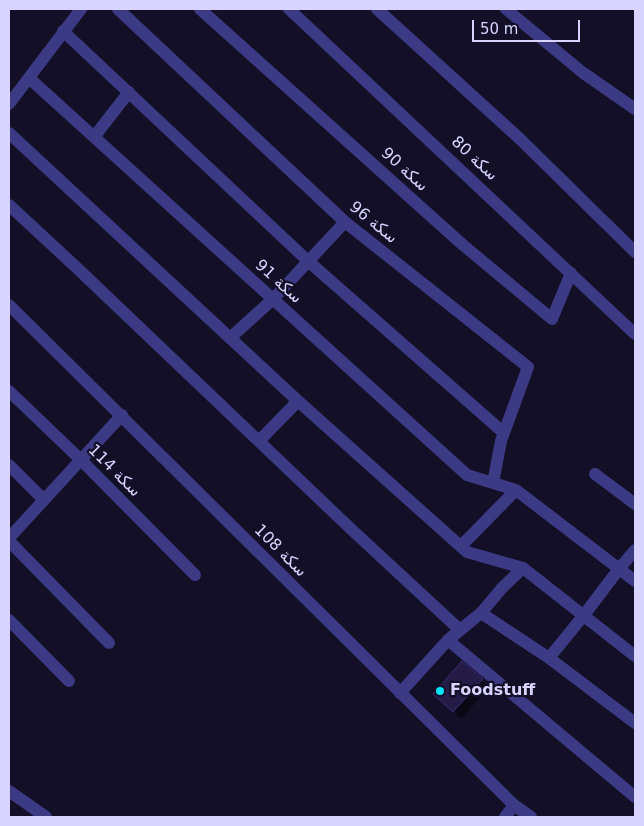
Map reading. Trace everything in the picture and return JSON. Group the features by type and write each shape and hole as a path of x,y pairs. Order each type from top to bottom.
{"street":[{"path":"9,104 81,9"},
{"name":"سكة 96","path":"118,9 345,222 528,367 504,433 493,483"},
{"name":"سكة 90","path":"200,9 463,245 552,319 571,273"},
{"name":"سكة 80","path":"289,9 635,334"},
{"path":"377,9 520,139 635,252"},
{"path":"506,9 582,72 635,109"},
{"path":"64,31 308,261 504,433"},
{"name":"سكة 91","path":"29,78 467,475 516,490"},
{"path":"94,137 129,92"},
{"path":"9,133 298,401 467,552 523,568 635,656"},
{"path":"9,205 460,630"},
{"path":"230,338 273,299 345,222"},
{"name":"سكة 108","path":"9,305 514,805 531,817"},
{"name":"سكة 114","path":"9,391 81,460 195,575"},
{"path":"259,441 298,401"},
{"path":"109,643 9,540 122,415"},
{"path":"9,465 44,500"},
{"path":"595,474 635,504"},
{"path":"461,546 516,490 635,581"},
{"path":"549,658 635,550"},
{"path":"400,693 448,640 481,613 502,588 523,568"},
{"path":"481,613 549,658 635,723"},
{"path":"9,620 69,681"},
{"path":"448,640 635,798"},
{"path":"9,791 46,817"},
{"path":"505,817 514,805"}],"building":[{"path":"462,661 483,679 453,712 433,694"}],"place":[{"name":"Foodstuff","path":"440,691"}]}
